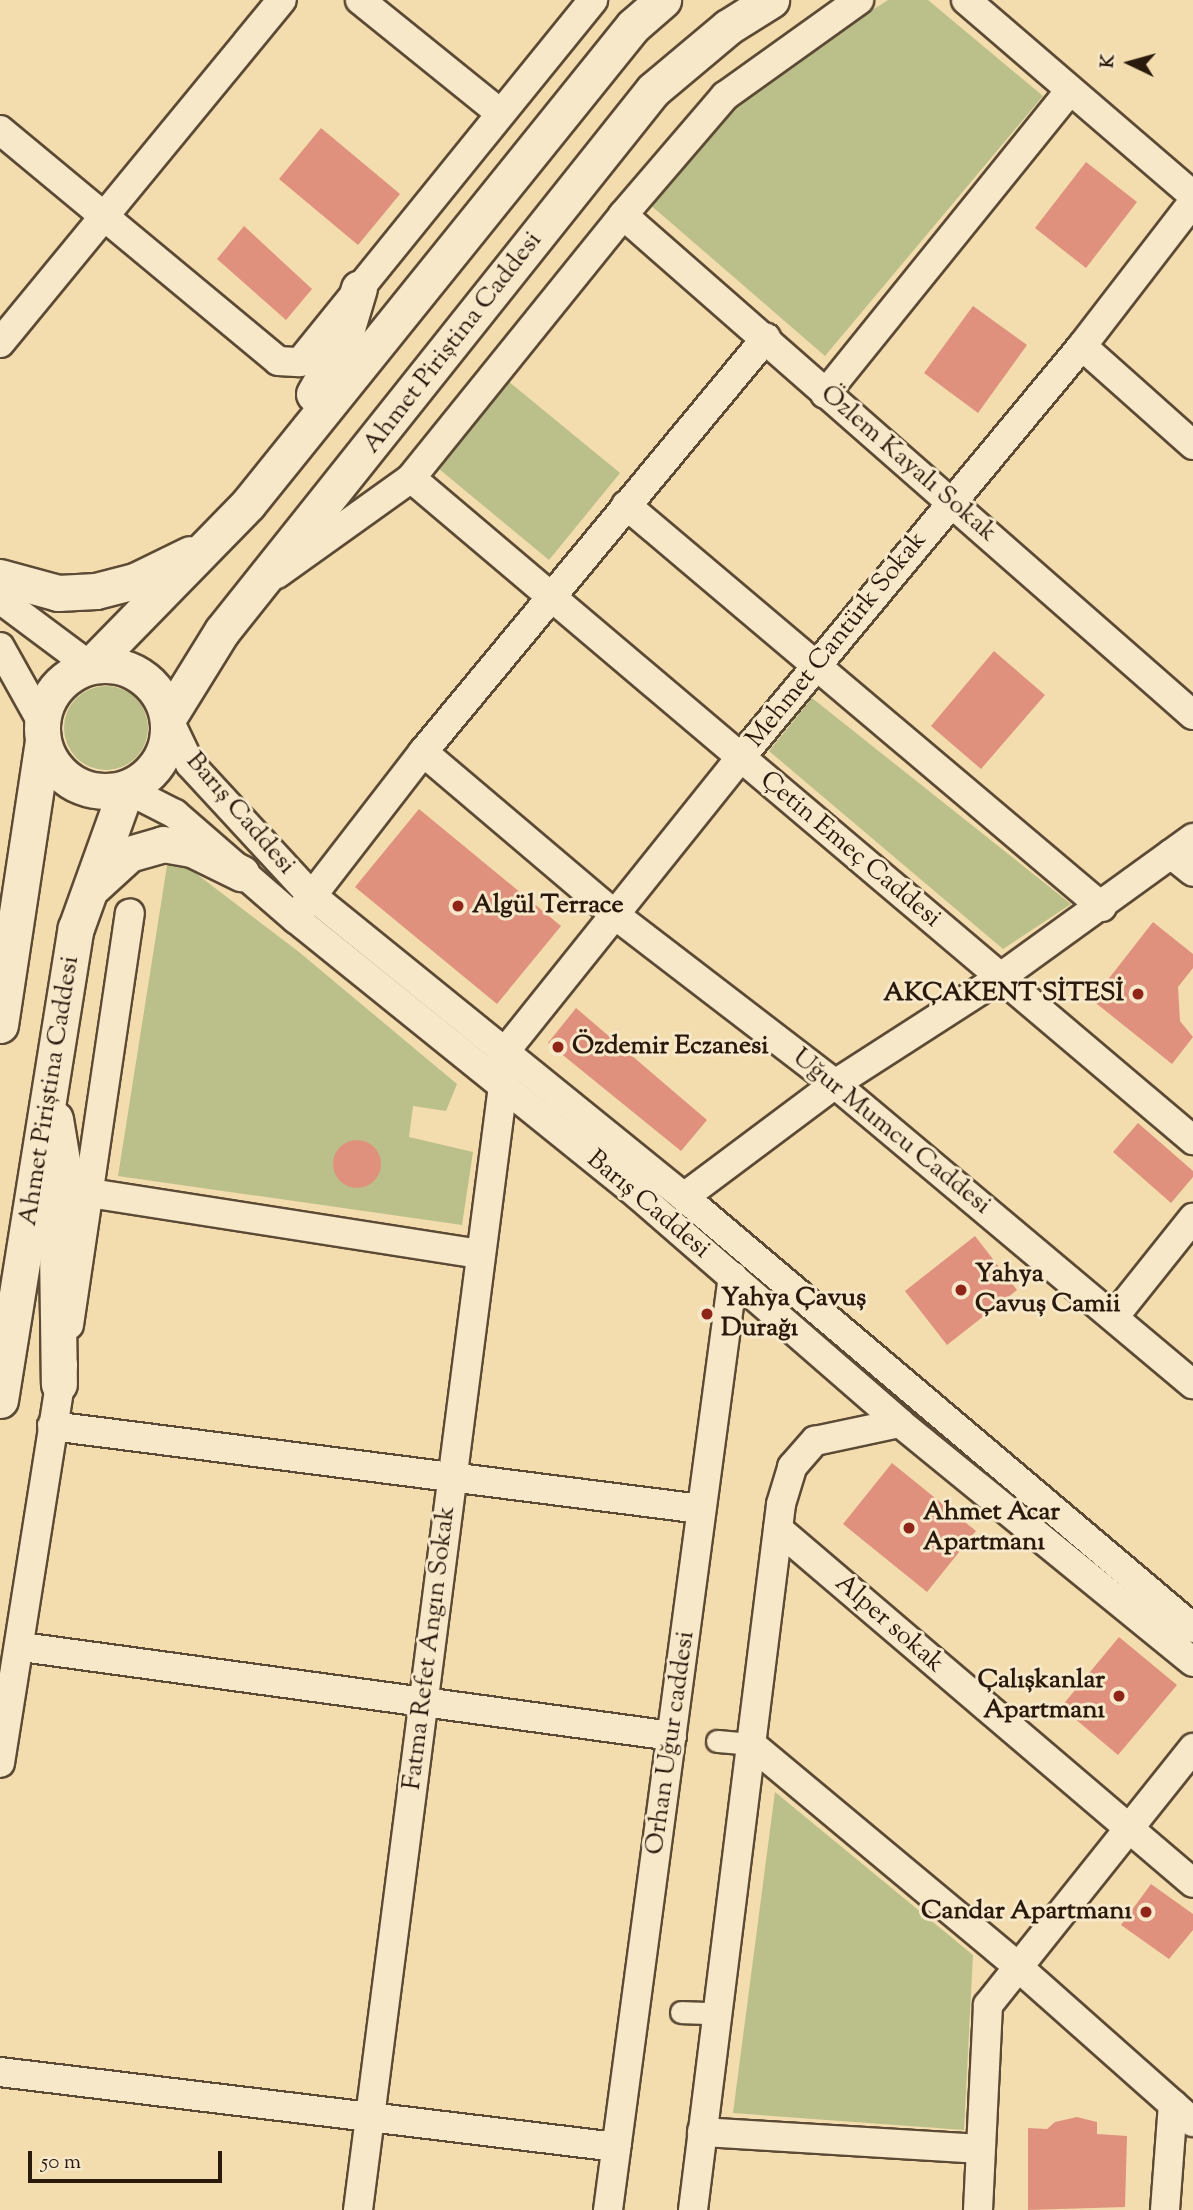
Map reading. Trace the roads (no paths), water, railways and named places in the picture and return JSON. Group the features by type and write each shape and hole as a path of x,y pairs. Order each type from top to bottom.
{"street":[{"path":"0,344 282,0"},
{"path":"360,0 500,113"},
{"path":"0,130 278,361 300,362 593,0"},
{"path":"0,1025 42,731 57,686 90,666 212,544 634,26 663,0"},
{"name":"Ahmet Piriştina Caddesi","path":"168,718 252,592 653,90 729,27 771,0"},
{"path":"252,592 411,478 623,215 725,96 859,0"},
{"path":"966,0 1193,195"},
{"path":"825,394 1070,90"},
{"name":"Mehmet Cantürk Sokak","path":"503,1054 741,757 1082,346 1193,202"},
{"name":"Özlem Kayalı Sokak","path":"623,215 1193,715"},
{"path":"275,469 287,430 342,345 359,288"},
{"path":"303,907 423,752 551,594 766,338"},
{"path":"1082,346 1193,445"},
{"name":"Çetin Emeç Caddesi","path":"411,478 1193,1140"},
{"path":"626,505 1102,907"},
{"path":"0,578 58,593 96,591 135,581 212,544"},
{"path":"0,599 90,666 131,670 161,698 168,718 162,756 150,772 126,789 97,791 78,786 62,775 0,647"},
{"name":"Barış Caddesi","path":"168,718 190,764 303,907 503,1086 733,1276 900,1423 1193,1662"},
{"name":"Uğur Mumcu Caddesi","path":"423,752 615,915 835,1084 1193,1384"},
{"name":"Ahmet Piriştina Caddesi","path":"0,1400 76,928 126,789"},
{"name":"Barış Caddesi","path":"126,789 175,814 241,873 303,907 503,1054 684,1197 1193,1628"},
{"path":"89,891 129,854 163,844 192,849 241,873"},
{"path":"684,1197 835,1084 1001,977 1102,907 1182,846 1193,872"},
{"path":"0,1763 22,1647 52,1426 90,1193 130,914"},
{"path":"503,1054 503,1086"},
{"name":"Fatma Refet Angın Sokak","path":"358,2210 479,1254 503,1086"},
{"path":"50,1087 65,1179 57,1247 60,1384"},
{"path":"90,1193 479,1254"},
{"path":"1114,1317 1193,1218"},
{"name":"Orhan Uğur caddesi","path":"608,2210 733,1276"},
{"path":"693,2210 778,1529 792,1467 815,1441 848,1430 900,1423"},
{"path":"52,1426 701,1509"},
{"name":"Alper sokak","path":"778,1529 1193,1882"},
{"path":"22,1647 422,1699 672,1736"},
{"path":"717,1741 751,1744 1017,1966 1183,2113 1166,2210"},
{"path":"978,2210 988,2005 1017,1966 1130,1831 1193,1748"},
{"path":"681,2012 718,2012"},
{"path":"0,2072 370,2115 615,2147"},
{"path":"702,2132 979,2149"}],"place":[{"name":"Algül Terrace","path":"458,906"},
{"name":"AKÇAKENT SİTESİ","path":"1138,994"},
{"name":"Özdemir Eczanesi","path":"558,1047"},
{"name":"Yahya Çavuş Camii","path":"961,1290"},
{"name":"Yahya Çavuş Durağı","path":"707,1314"},
{"name":"Ahmet Acar Apartmanı","path":"909,1528"},
{"name":"Çalışkanlar Apartmanı","path":"1119,1696"},
{"name":"Candar Apartmanı","path":"1146,1912"}]}
